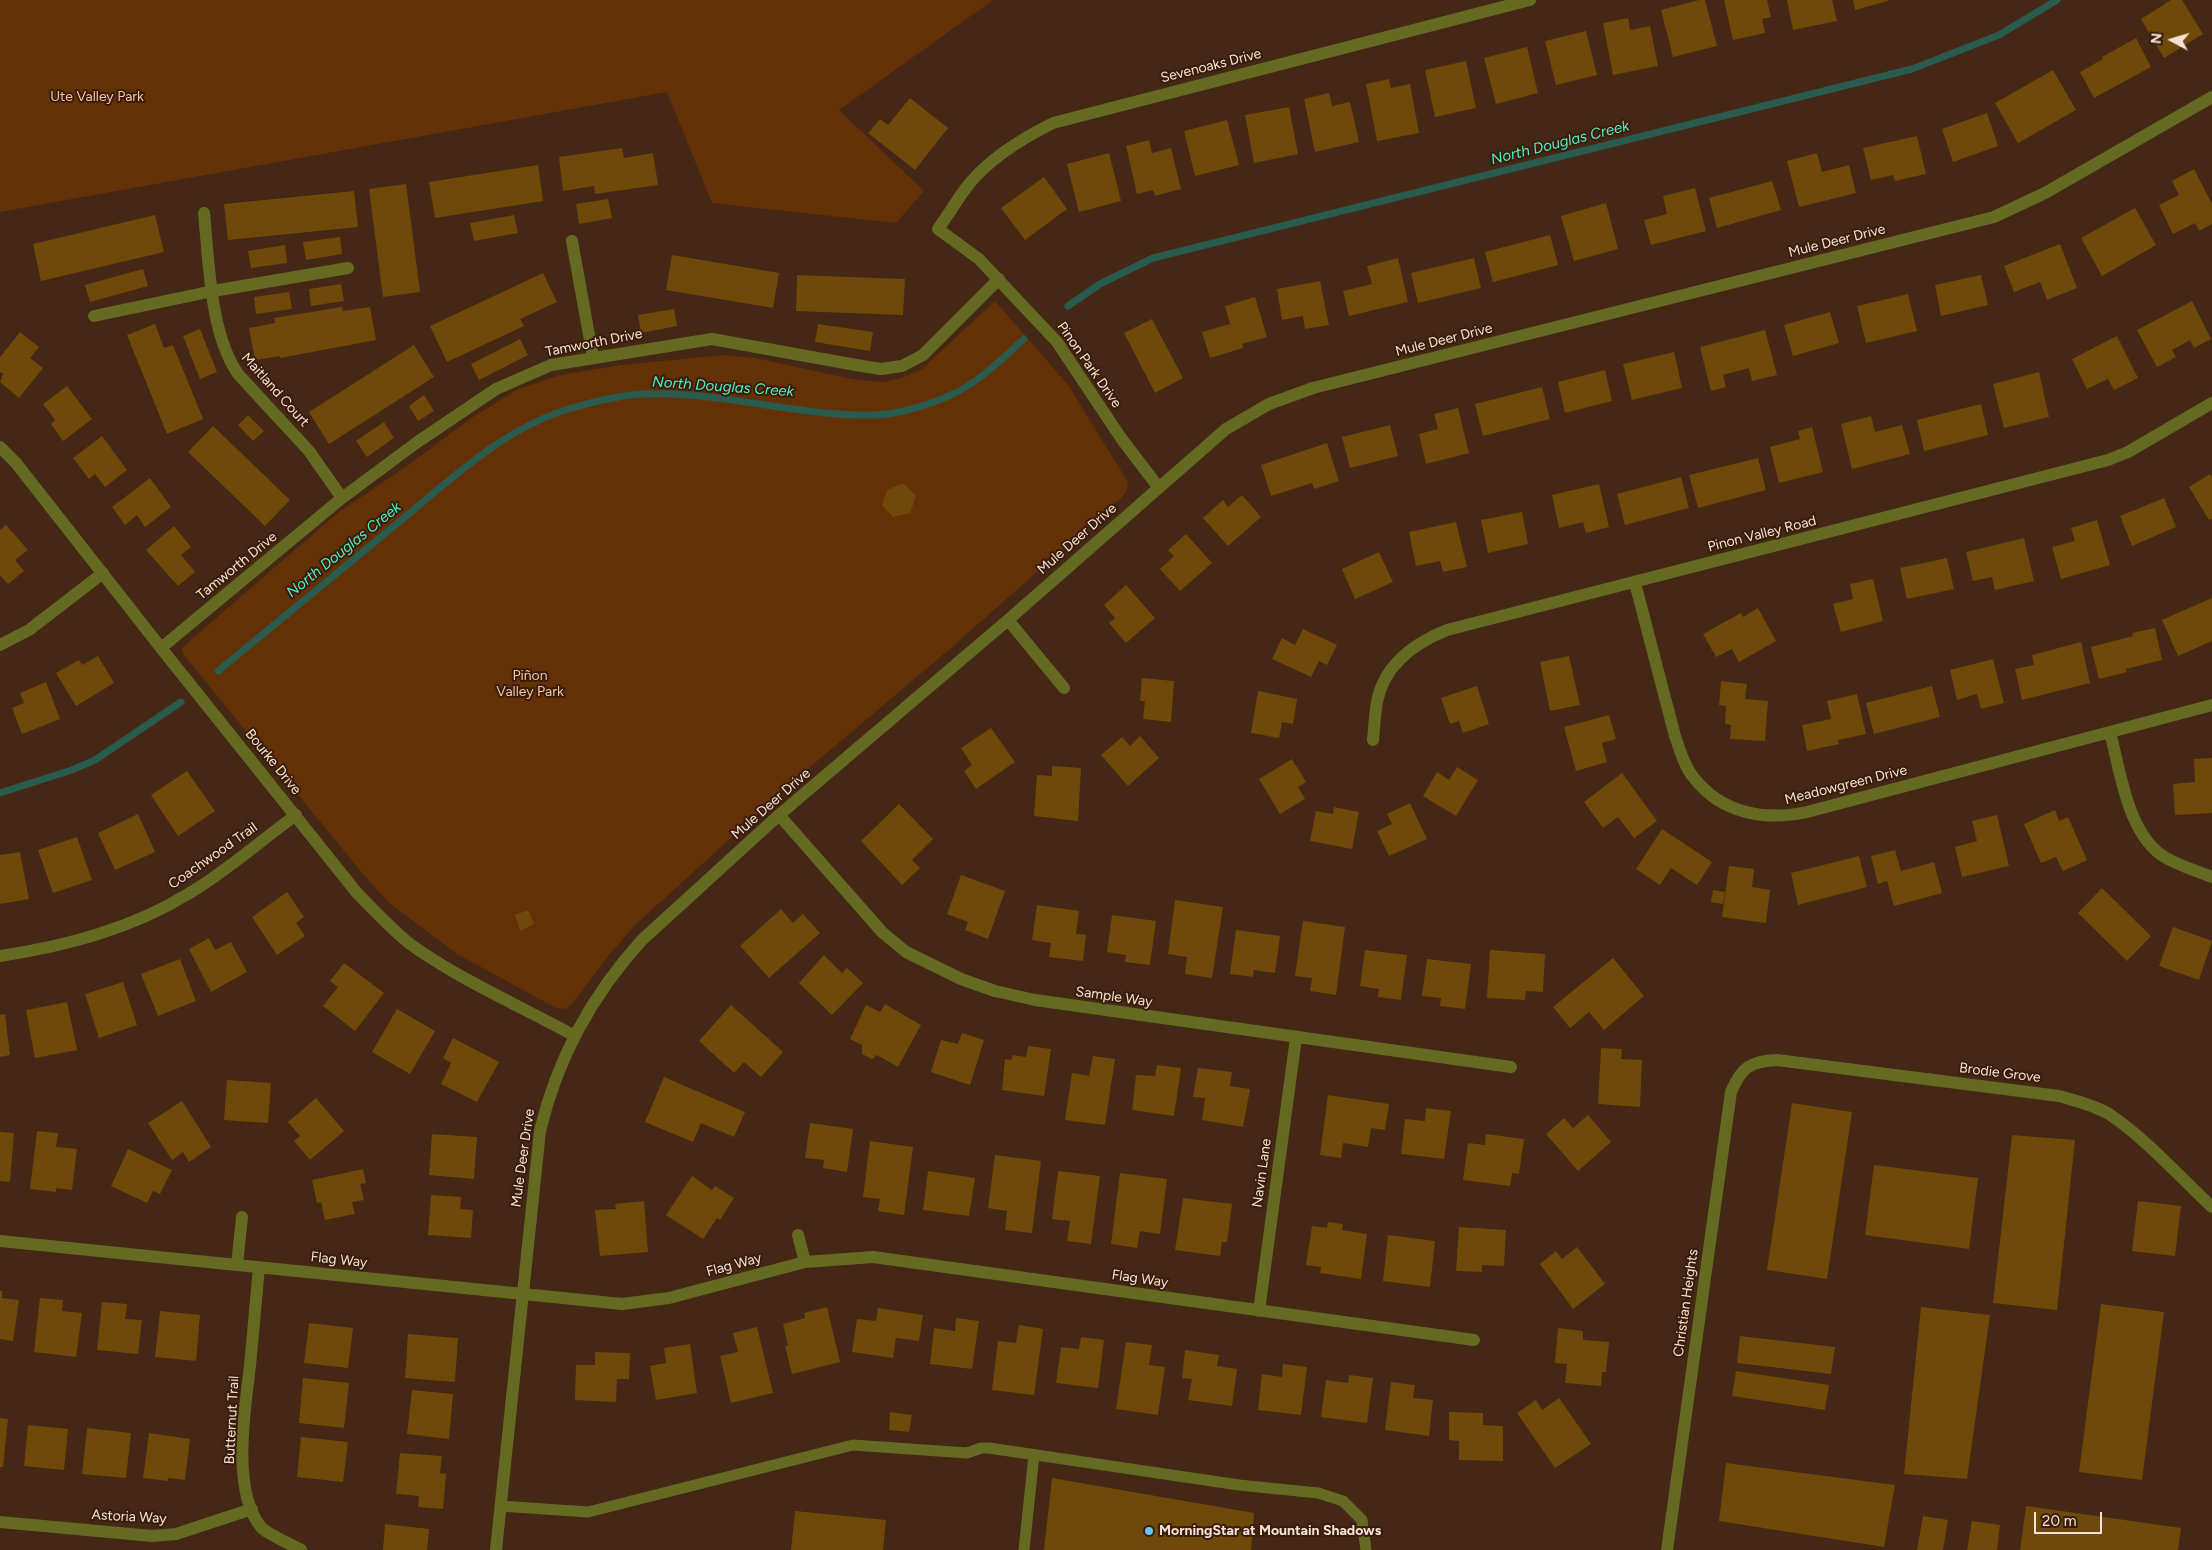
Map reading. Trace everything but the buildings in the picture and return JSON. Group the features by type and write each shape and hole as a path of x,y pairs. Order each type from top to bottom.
{"street":[{"name":"Sevenoaks Drive","path":"938,229 969,185 986,166 1032,134 1053,123 1530,0"},
{"name":"Mule Deer Drive","path":"496,1550 540,1131 550,1094 593,1000 642,940 779,815 1008,620 1226,428 1269,404 1289,396 1994,217 2046,194 2212,96"},
{"name":"Maitland Court","path":"204,213 212,290 228,360 238,374 309,451 342,498"},
{"name":"Pinon Park Drive","path":"938,229 978,259 1058,342 1121,438 1159,488"},
{"path":"572,241 592,357"},
{"path":"94,316 212,290 348,268"},
{"name":"Tamworth Drive","path":"161,648 342,498 416,443 496,388 551,365 712,339 881,369 902,366 923,356 999,279"},
{"name":"Pinon Valley Road","path":"1373,740 1378,699 1388,675 1403,654 1425,639 1447,630 2108,460 2128,452 2212,403"},
{"name":"Bourke Drive","path":"0,447 16,463 357,893 408,942 456,973 575,1036"},
{"path":"0,645 28,630 103,573"},
{"name":"Meadowgreen Drive","path":"1635,583 1674,736 1683,760 1694,779 1726,805 1743,812 1785,817 1807,812 2212,705"},
{"path":"1008,620 1064,688"},
{"path":"2110,732 2136,825 2147,842 2159,854 2175,863 2212,877"},
{"name":"Coachwood Trail","path":"0,956 73,942 118,928 157,911 196,889 296,814"},
{"name":"Sample Way","path":"779,815 882,932 906,952 929,965 995,991 1035,1000 1510,1067"},
{"name":"Navin Lane","path":"1259,1311 1296,1038"},
{"name":"Brodie Grove","path":"1748,1066 1762,1061 1777,1060 2059,1096 2085,1103 2108,1114 2130,1130 2212,1207"},
{"name":"Christian Heights","path":"1667,1550 1731,1092 1737,1077 1748,1066"},
{"path":"237,1265 242,1217"},
{"path":"798,1235 805,1262"},
{"name":"Flag Way","path":"0,1240 622,1304 646,1302 805,1262 873,1257 1474,1340"},
{"name":"Butternut Trail","path":"259,1267 242,1457 245,1484 252,1509 262,1527 301,1550"},
{"name":"Astoria Way","path":"0,1522 152,1536 176,1534 252,1509"}],"lane":[{"path":"500,1506 588,1512 854,1445 967,1453 981,1448 990,1448 1239,1485 1318,1493 1343,1501 1362,1520 1366,1550"},
{"path":"1024,1550 1034,1455"}],"green space":[{"name":"Ute Valley Park","path":"0,0 993,0 839,110 924,191 896,223 712,203 667,92 0,212"},
{"name":"Piñon Valley Park","path":"995,301 1068,385 1128,482 1127,490 1123,496 951,648 796,779 635,925 609,955 571,1005 564,1009 556,1008 457,954 389,903 363,874 183,654 182,649 186,644 339,512 407,466 470,419 518,389 560,375 621,365 723,355 755,358 857,380 883,382 902,378 922,369"}],"waterway":[{"name":"North Douglas Creek","path":"1068,306 1100,284 1153,258 1912,69 1999,35 2057,0"},
{"name":"North Douglas Creek","path":"218,671 455,475 499,443 546,417 599,401 645,394 702,396 847,415 894,413 933,402 961,390 989,370 1024,339"},
{"name":"North Douglas Creek","path":"0,793 72,770 95,760 181,702"}],"place":[{"name":"MorningStar at Mountain Shadows","path":"1149,1531"}]}
